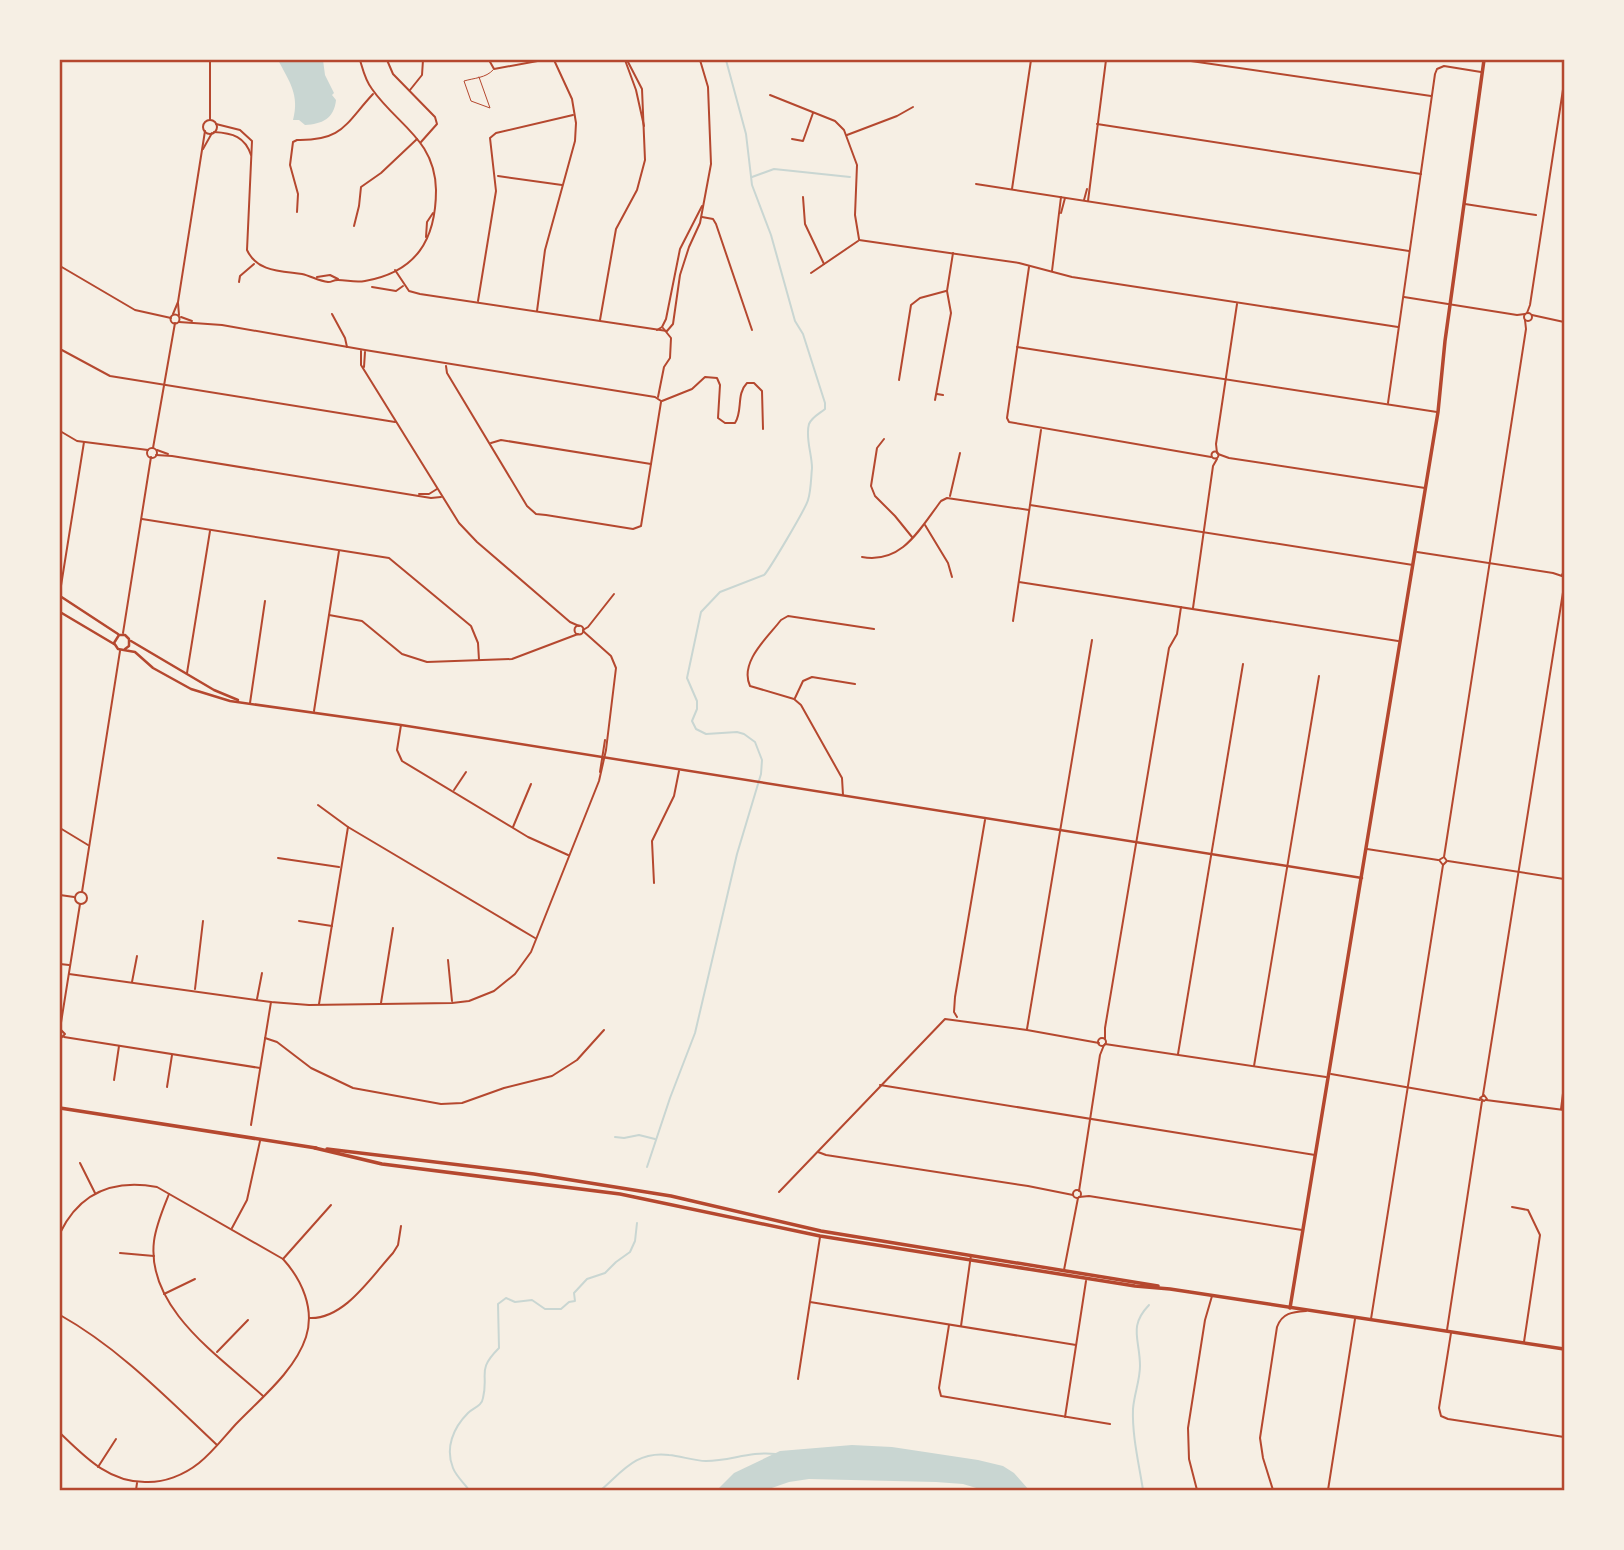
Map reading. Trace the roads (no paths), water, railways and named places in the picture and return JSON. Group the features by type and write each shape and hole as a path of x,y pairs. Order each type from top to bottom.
{"main road":[{"path":"1290,1308 1438,412 1484,60"},
{"path":"60,1108 316,1148 534,1174 671,1196 820,1233"},
{"path":"316,1148 382,1164 620,1194 820,1233 1564,1349"}],"street":[{"path":"210,60 210,120"},
{"path":"317,277 325,282 365,281 395,270 418,256 433,227 435,176 429,158 418,138 374,92 364,75 360,60"},
{"path":"387,60 393,74 435,117 437,124 421,142"},
{"path":"409,91 422,75 423,60"},
{"path":"489,60 494,69 543,60"},
{"path":"537,311 545,250 575,141 572,99 554,60"},
{"path":"626,60 645,130"},
{"path":"600,321 615,229 637,190 643,171 645,130 642,89 626,60"},
{"path":"667,331 673,324 684,260 698,230 712,164 708,88 701,60"},
{"path":"1013,189 1031,60"},
{"path":"1086,201 1106,60"},
{"path":"1184,60 1431,98"},
{"path":"1387,404 1435,74 1440,67 1482,72"},
{"path":"1526,329 1530,320 1530,305 1564,83"},
{"path":"297,212 298,194 290,165 293,142 321,140 341,130 374,92"},
{"path":"770,95 835,121 847,135 858,171 855,215 859,240"},
{"path":"847,135 913,107"},
{"path":"792,139 803,141 813,113"},
{"path":"478,302 496,198 496,176 490,141 493,134 574,115"},
{"path":"210,120 242,131 252,141 247,250 254,263 271,270 317,277 330,275 339,280"},
{"path":"171,318 178,302 203,150 204,124 210,120"},
{"path":"203,150 216,124"},
{"path":"1097,124 1420,174"},
{"path":"205,131 238,137 248,146 252,156"},
{"path":"238,137 242,131"},
{"path":"354,226 361,187 381,173 418,138"},
{"path":"496,176 563,186"},
{"path":"976,184 1409,251"},
{"path":"803,197 805,224 824,264"},
{"path":"1051,272 1063,197"},
{"path":"1464,204 1536,215"},
{"path":"656,330 662,327 666,319 680,249 702,205"},
{"path":"426,239 427,222 433,212"},
{"path":"701,216 713,219 716,224 752,330"},
{"path":"811,273 859,240 953,253 1237,303 1398,327"},
{"path":"935,400 951,313 947,291 953,253"},
{"path":"239,282 240,275 254,263"},
{"path":"60,266 135,310 171,318 175,323 153,448"},
{"path":"1029,266 1007,418 1009,422 1426,488"},
{"path":"395,270 403,286 420,294 667,331"},
{"path":"372,287 396,291 403,286"},
{"path":"899,380 911,305 920,298 947,291"},
{"path":"1403,297 1517,315 1529,314 1541,319"},
{"path":"178,302 179,322"},
{"path":"1192,609 1213,466 1212,455 1216,444 1237,303"},
{"path":"332,313 347,347"},
{"path":"173,314 193,321 657,398 661,401"},
{"path":"1529,314 1525,319 1526,329 1444,857 1447,861 1564,879"},
{"path":"1517,315 1530,320 1564,322"},
{"path":"175,323 193,321"},
{"path":"657,398 663,371 671,352 671,338 662,327"},
{"path":"1017,347 1438,412"},
{"path":"60,349 104,375 397,422"},
{"path":"69,974 271,1002 319,1005 452,1003 482,997 505,984 524,963 537,940 600,774 616,668 611,656 458,523 360,362 363,350"},
{"path":"446,363 447,373 532,511 633,529 642,524 661,401"},
{"path":"900,374 907,375"},
{"path":"661,401 695,388 705,377 717,378 720,384 718,418 725,423 735,423 743,387 747,383 754,383 762,391 763,429"},
{"path":"936,394 943,395"},
{"path":"1013,621 1041,429"},
{"path":"60,431 77,441 135,449 153,448 172,456"},
{"path":"884,439 877,447 871,486 875,496 912,537"},
{"path":"490,443 501,440 652,464"},
{"path":"84,442 60,594 121,635 223,694 241,701"},
{"path":"1213,466 1217,456 1216,444"},
{"path":"135,449 151,457"},
{"path":"156,455 157,450"},
{"path":"950,497 960,453"},
{"path":"1212,455 1217,456"},
{"path":"151,457 172,456 431,498 442,496"},
{"path":"115,645 114,640 121,635 151,457"},
{"path":"415,494 429,494 437,489"},
{"path":"862,557 886,558 898,552 941,501 950,497 1029,510"},
{"path":"1030,505 1414,565"},
{"path":"142,519 386,557 397,563 471,626 478,643 479,660"},
{"path":"923,524 948,563 952,577"},
{"path":"187,673 210,530"},
{"path":"314,712 340,550"},
{"path":"1416,552 1553,573 1563,578"},
{"path":"1553,573 1564,571 1564,586 1482,1111 1439,1408 1441,1416 1448,1419 1564,1437"},
{"path":"1019,582 1401,641"},
{"path":"329,615 362,621 410,658 427,662 515,658 581,630 614,594"},
{"path":"250,703 265,601"},
{"path":"1064,1272 1169,648 1176,637 1181,607"},
{"path":"60,612 115,645 135,652 153,668 191,690 215,697 1362,878"},
{"path":"843,796 842,778 801,705 794,699 750,685 747,680 752,658 781,620 788,615 874,629"},
{"path":"570,622 575,630"},
{"path":"575,630 581,630"},
{"path":"566,637 575,630 581,630"},
{"path":"123,649 129,646 130,640"},
{"path":"1027,1030 1092,640"},
{"path":"80,904 86,902 87,898 82,892 123,649"},
{"path":"1178,1054 1243,664"},
{"path":"1254,1066 1319,676"},
{"path":"794,699 803,681 812,677 855,684"},
{"path":"401,725 397,750 399,758 512,828 569,855"},
{"path":"654,883 652,841 674,796 679,771"},
{"path":"453,791 466,772"},
{"path":"512,828 531,783"},
{"path":"318,805 348,827 537,940"},
{"path":"959,1019 954,1012 955,996 985,818"},
{"path":"319,1005 348,827"},
{"path":"60,828 89,846"},
{"path":"1367,849 1439,860 1444,857"},
{"path":"278,858 341,868"},
{"path":"1439,860 1443,865"},
{"path":"1371,1320 1443,865 1447,861"},
{"path":"75,897 82,892"},
{"path":"60,895 75,897"},
{"path":"75,897 80,904"},
{"path":"64,1037 64,1032 60,1029 80,904"},
{"path":"195,991 204,933 203,921"},
{"path":"299,921 332,926"},
{"path":"381,1004 393,928"},
{"path":"132,983 137,956"},
{"path":"448,960 452,1003"},
{"path":"60,964 71,965"},
{"path":"257,1000 262,973"},
{"path":"251,1125 271,1002"},
{"path":"779,1192 943,1020 959,1019 1254,1066 1563,1110 1564,1085"},
{"path":"265,1038 276,1042 311,1068 353,1088 441,1104 462,1103 504,1087 552,1076 577,1059 604,1030"},
{"path":"60,1039 64,1037 260,1068"},
{"path":"114,1080 119,1046"},
{"path":"167,1087 172,1055"},
{"path":"880,1085 1315,1155"},
{"path":"232,1229 247,1200 260,1139"},
{"path":"817,1151 826,1155 1303,1230"},
{"path":"80,1163 95,1193"},
{"path":"60,1233 74,1210 95,1193 110,1187 142,1184 158,1187 283,1259 302,1287 309,1318 306,1337 298,1355 200,1462 174,1477 159,1482 137,1482 111,1475 60,1433"},
{"path":"170,1194 157,1226 154,1256 164,1294 181,1320 262,1396"},
{"path":"283,1259 331,1205"},
{"path":"1512,1207 1528,1210 1540,1235 1524,1343"},
{"path":"309,1318 320,1318 339,1311 393,1253 398,1245 401,1226"},
{"path":"797,1379 820,1233"},
{"path":"120,1252 154,1256"},
{"path":"960,1326 971,1257"},
{"path":"1065,1417 1087,1275"},
{"path":"164,1294 195,1279"},
{"path":"1197,1490 1189,1459 1188,1428 1207,1315 1213,1295"},
{"path":"810,1302 1076,1345"},
{"path":"1273,1490 1260,1438 1277,1327 1280,1319 1287,1314 1311,1311"},
{"path":"60,1315 110,1347 217,1445"},
{"path":"1328,1490 1356,1318"},
{"path":"216,1353 248,1320"},
{"path":"949,1324 939,1388 941,1396 1110,1424"},
{"path":"98,1467 116,1439"},
{"path":"136,1490 137,1482"}],"lane":[{"path":"479,77 490,108 471,101 464,81 479,77 487,76 494,69"}],"waterway":[{"path":"647,1167 695,1033 737,854 761,774 762,760 755,742 737,732 706,734 696,729 692,721 697,701 687,678 701,612 720,592 764,575 779,552 808,500 812,468 808,429 812,419 825,409 803,334 795,321 771,235 752,185 746,134 726,60"},
{"path":"752,177 774,169 850,177"},
{"path":"615,1137 639,1135 655,1139"},
{"path":"469,1490 453,1468 450,1446 458,1425 482,1401 485,1367 499,1348 498,1304 506,1298 515,1302 532,1300 545,1309 561,1309 569,1302 575,1301 574,1293 587,1279 605,1273 630,1252 635,1241 637,1223"},
{"path":"1143,1490 1133,1409 1140,1366 1137,1327 1149,1305"},
{"path":"601,1490 631,1464 648,1456 669,1455 706,1461 776,1454"}]}
